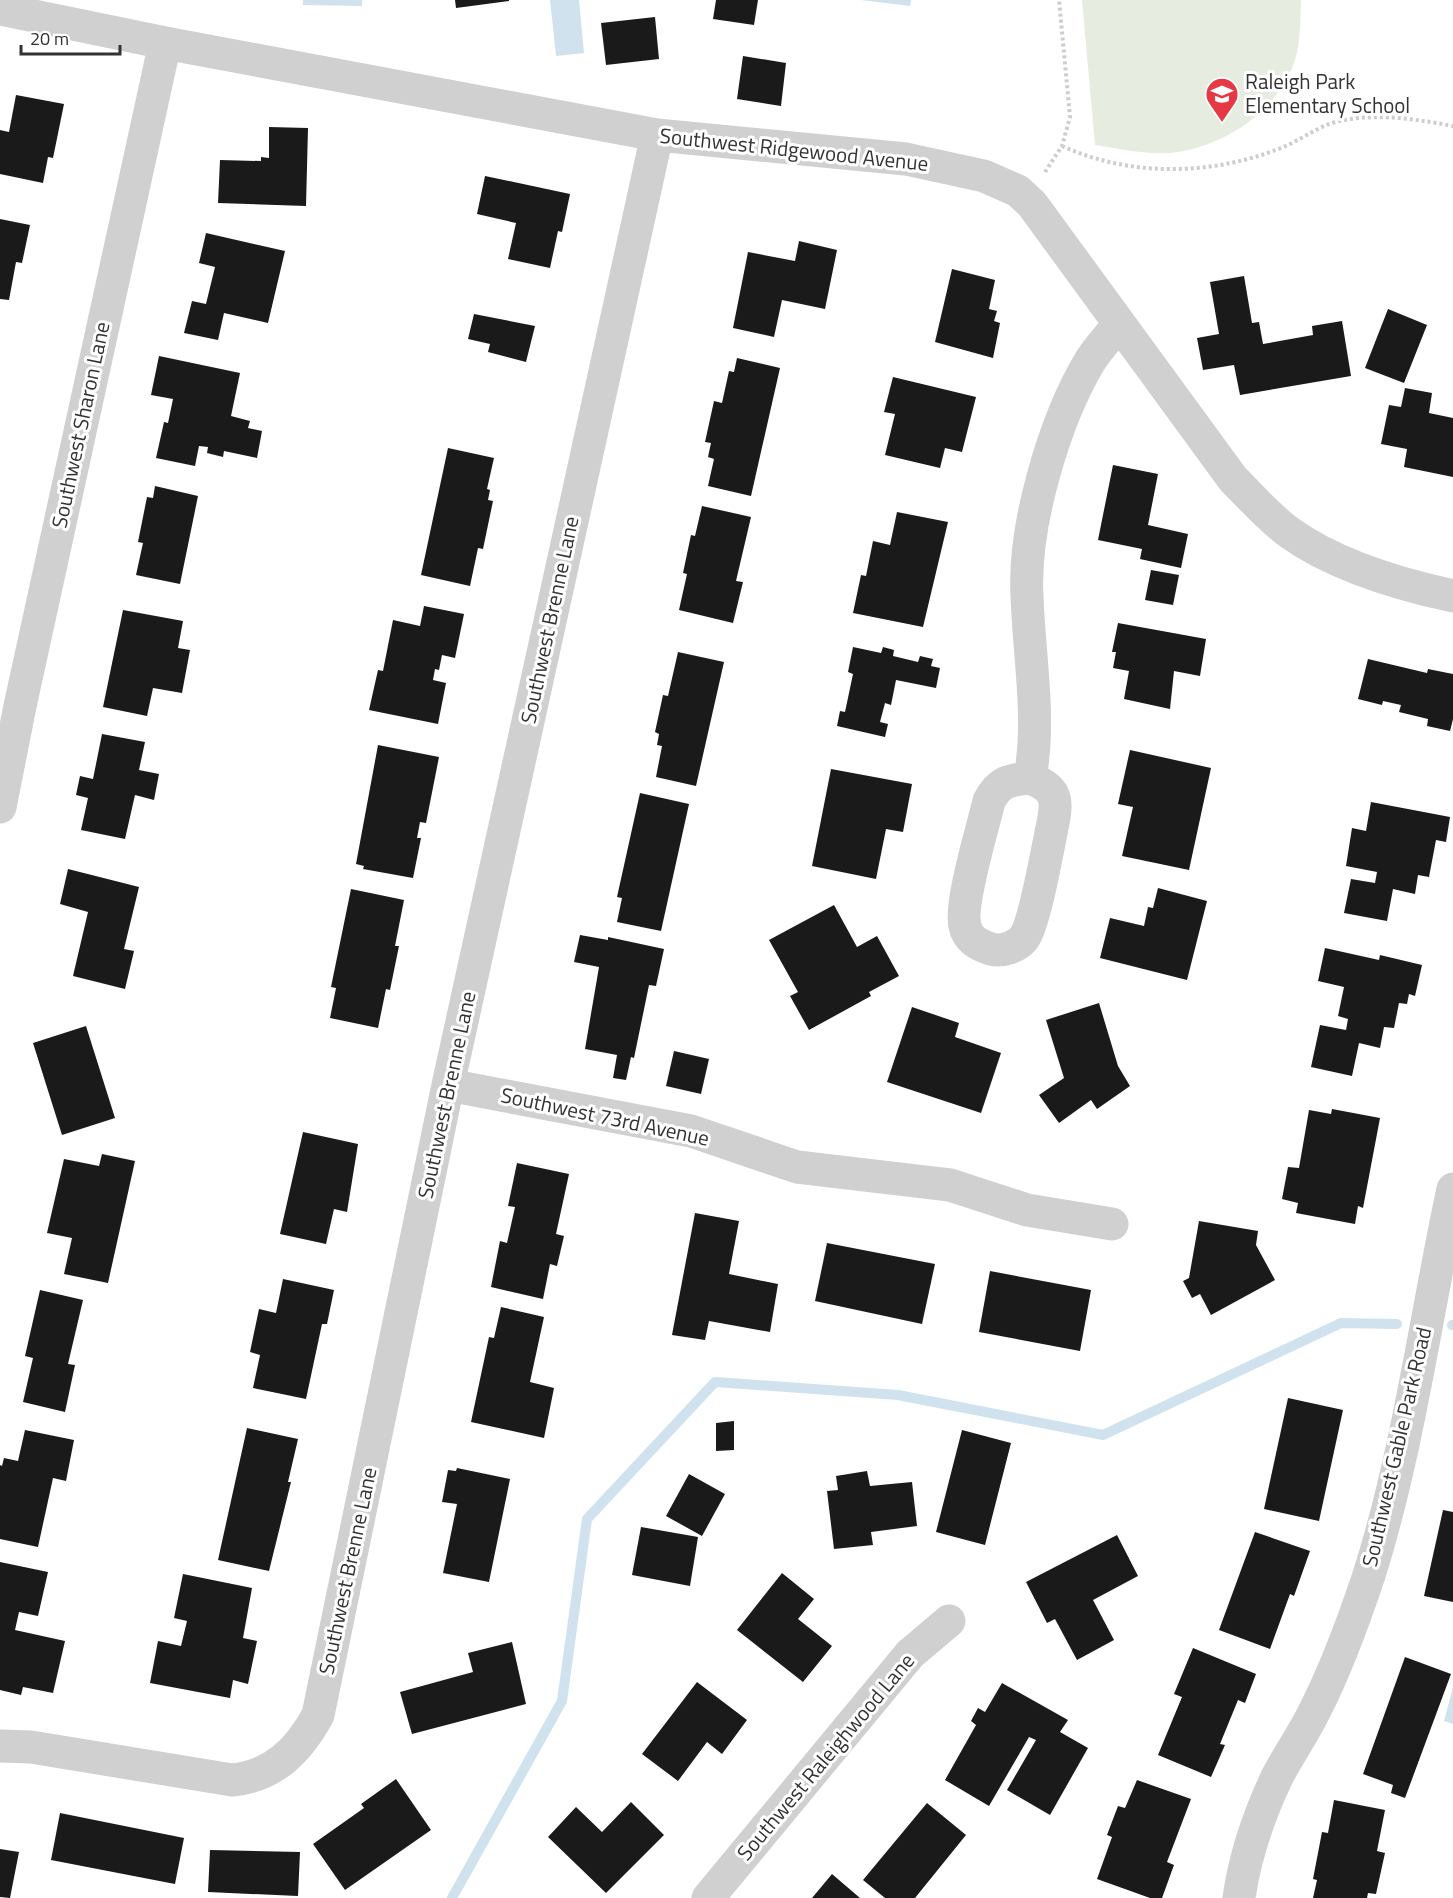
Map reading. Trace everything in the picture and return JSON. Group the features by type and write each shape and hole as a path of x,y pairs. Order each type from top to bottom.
{"street":[{"name":"Southwest Ridgewood Avenue","path":"0,9 165,43 657,135 906,159 984,176 1018,191 1032,204 1118,325 1233,479 1287,532 1311,548 1358,568 1453,596"},
{"name":"Southwest Sharon Lane","path":"0,807 165,43"},
{"name":"Southwest Brenne Lane","path":"0,1746 31,1747 232,1780 251,1778 267,1772 286,1758 305,1739 318,1715 448,1085 657,135"},
{"path":"1030,778 1036,735 1026,593 1036,511 1046,467 1066,411 1091,361 1118,325"},
{"path":"1030,778 1047,785 1054,796 1054,815 1031,919 1024,938 1013,947 995,950 976,944 970,936 964,926 965,907 989,801 997,787 1007,780 1030,778"},
{"name":"Southwest 73rd Avenue","path":"448,1085 691,1131 797,1167 950,1185 1027,1210 1112,1224"},
{"name":"Southwest Gable Park Road","path":"1239,1898 1242,1877 1263,1809 1324,1691 1368,1575 1388,1509 1453,1189"},
{"name":"Southwest Raleighwood Lane","path":"708,1898 910,1654 949,1621"}],"path":[{"path":"1018,191 1044,172 1062,146 1070,117 1059,0"},
{"path":"1062,146 1083,156 1126,166 1147,169 1193,169 1273,150 1338,121 1379,116 1453,126"}],"shaded area":[{"path":"1082,0 1301,0 1300,35 1295,60 1283,84 1260,113 1230,134 1213,142 1168,153 1095,145"}],"water":[{"path":"303,0 362,0 362,6 303,5"},
{"path":"550,0 579,0 584,53 556,56"},
{"path":"861,0 911,0 910,6"},
{"path":"1453,1687 1453,1724 1444,1721"}],"building":[{"path":"455,0 509,0 509,1 456,8"},
{"path":"716,0 758,0 754,25 713,19"},
{"path":"655,17 659,59 606,65 601,23"},
{"path":"743,56 786,63 781,106 737,99"},
{"path":"16,95 64,104 53,158 48,157 43,183 0,174 0,130 9,132"},
{"path":"269,127 308,128 306,206 218,203 220,160 261,161 261,157 269,158"},
{"path":"485,176 570,194 562,232 558,231 550,268 508,259 516,223 477,214"},
{"path":"0,219 30,225 22,263 16,262 9,300 0,299"},
{"path":"206,233 285,251 268,323 224,313 218,340 184,333 192,301 206,304 215,267 199,263"},
{"path":"799,241 837,250 825,309 782,300 774,337 733,328 748,252 795,261"},
{"path":"952,269 995,280 989,309 997,311 994,321 1000,323 993,358 935,342"},
{"path":"1244,276 1252,323 1259,322 1263,344 1313,335 1312,326 1342,321 1351,376 1240,395 1234,365 1203,370 1197,338 1219,334 1210,282"},
{"path":"1388,309 1427,325 1404,383 1365,368"},
{"path":"474,314 535,326 526,362 488,352 490,344 468,339"},
{"path":"159,356 240,373 231,416 250,421 248,428 262,431 257,458 224,451 223,457 207,453 208,447 199,446 195,466 156,458 164,422 168,423 173,399 151,395"},
{"path":"737,358 780,368 751,496 708,486 714,459 708,457 711,443 705,442 714,401 722,403 729,371 734,372"},
{"path":"893,377 976,397 962,452 945,448 940,468 885,455 895,414 884,412"},
{"path":"1405,388 1432,393 1429,413 1453,418 1453,477 1404,467 1407,449 1381,444 1389,405 1401,407"},
{"path":"448,448 494,458 487,489 490,490 488,500 493,501 483,549 478,548 470,586 421,575"},
{"path":"1113,465 1158,474 1148,525 1188,534 1181,568 1140,559 1142,549 1098,540"},
{"path":"155,486 198,496 180,584 136,575 143,543 138,542 147,497 153,498"},
{"path":"702,506 751,517 736,581 743,582 733,623 679,610 687,574 683,573 691,535 695,536"},
{"path":"897,512 948,522 923,627 853,613 861,575 866,576 873,541 890,545"},
{"path":"1151,570 1179,575 1173,605 1145,600"},
{"path":"424,606 464,614 455,658 442,655 439,670 435,669 433,680 446,683 438,724 369,710 378,670 383,671 393,620 420,626"},
{"path":"123,610 183,621 178,648 190,650 182,693 153,688 147,716 103,707"},
{"path":"1118,623 1206,639 1200,676 1174,671 1170,709 1124,699 1129,671 1113,668 1116,652 1112,652"},
{"path":"853,647 881,653 883,647 894,650 893,656 918,662 920,656 933,659 931,666 940,668 936,688 896,680 891,705 885,703 880,722 888,724 885,737 837,726 840,711 845,712 853,674 848,672"},
{"path":"678,652 724,662 696,786 656,777 662,746 657,745 659,734 655,732 663,695 668,696"},
{"path":"1368,659 1427,673 1428,669 1453,674 1453,719 1450,731 1427,726 1428,719 1399,712 1401,705 1383,701 1382,705 1358,699"},
{"path":"102,734 145,742 139,770 159,774 154,800 135,795 125,839 81,830 88,798 76,795 80,776 93,779"},
{"path":"378,745 439,757 426,823 420,822 417,838 421,838 413,878 363,869 364,866 356,864"},
{"path":"1130,750 1211,768 1189,870 1122,856 1133,807 1118,804"},
{"path":"831,769 912,784 903,832 886,829 876,879 812,866"},
{"path":"640,793 689,804 661,931 617,922 622,898 617,897"},
{"path":"1371,802 1450,817 1446,842 1436,840 1429,877 1418,875 1415,894 1393,889 1387,921 1344,913 1351,879 1375,883 1377,872 1346,866 1352,828 1366,831"},
{"path":"68,869 139,887 124,949 134,951 125,989 73,976 88,912 60,904"},
{"path":"1158,888 1207,901 1187,980 1100,958 1110,918 1144,926 1148,907 1153,908"},
{"path":"351,889 404,900 395,946 399,946 390,990 386,989 378,1028 330,1018 336,988 331,987"},
{"path":"834,905 857,947 877,936 899,976 869,992 871,996 809,1030 790,996 798,992 769,940"},
{"path":"580,935 608,940 608,937 664,949 656,986 649,985 634,1058 631,1057 626,1080 613,1078 617,1055 585,1049 599,967 574,962"},
{"path":"1325,948 1379,960 1380,955 1422,965 1415,996 1409,994 1407,1004 1399,1003 1394,1028 1384,1027 1380,1048 1359,1043 1352,1076 1311,1067 1320,1025 1346,1030 1348,1019 1338,1016 1344,987 1318,981"},
{"path":"1099,1003 1118,1066 1130,1086 1097,1109 1091,1100 1059,1123 1039,1095 1064,1078 1046,1020"},
{"path":"912,1007 959,1023 955,1037 1001,1053 981,1113 887,1082"},
{"path":"86,1026 115,1118 62,1135 33,1043"},
{"path":"674,1051 709,1059 701,1094 666,1086"},
{"path":"1332,1109 1380,1118 1363,1208 1358,1206 1355,1224 1296,1213 1298,1203 1282,1199 1288,1167 1299,1168 1309,1110 1331,1114"},
{"path":"303,1132 358,1144 347,1212 334,1209 326,1244 280,1234"},
{"path":"102,1154 135,1161 108,1283 64,1274 72,1238 47,1233 64,1159 99,1166"},
{"path":"517,1163 569,1174 556,1234 564,1236 557,1266 550,1264 543,1299 491,1287 500,1241 507,1243 515,1207 508,1206"},
{"path":"695,1213 739,1221 729,1274 778,1284 770,1332 709,1321 705,1340 672,1335"},
{"path":"1199,1221 1258,1231 1256,1245 1275,1280 1211,1315 1200,1294 1192,1298 1183,1281 1189,1278"},
{"path":"827,1243 935,1264 922,1324 815,1301"},
{"path":"990,1271 1091,1290 1080,1351 979,1332"},
{"path":"283,1279 334,1290 327,1324 322,1324 306,1399 253,1388 260,1355 250,1352 259,1309 276,1313"},
{"path":"40,1290 83,1300 68,1364 75,1365 65,1412 23,1402 33,1358 25,1356"},
{"path":"501,1307 544,1317 530,1382 554,1388 544,1438 471,1422 489,1337 494,1338"},
{"path":"1288,1398 1343,1410 1319,1521 1264,1509"},
{"path":"734,1421 734,1450 716,1451 716,1423"},
{"path":"247,1428 298,1439 288,1482 291,1482 269,1571 218,1560"},
{"path":"25,1430 74,1440 66,1481 53,1478 38,1547 0,1539 0,1465 2,1466 4,1458 18,1461"},
{"path":"962,1430 1011,1443 985,1545 936,1532"},
{"path":"457,1468 510,1479 489,1582 443,1573 457,1504 442,1502 448,1470 456,1471"},
{"path":"867,1471 870,1486 912,1482 917,1526 871,1532 873,1545 834,1549 827,1491 838,1490 836,1476"},
{"path":"689,1474 725,1494 702,1536 666,1516"},
{"path":"1443,1510 1453,1512 1453,1602 1424,1596"},
{"path":"641,1527 698,1537 690,1586 632,1575"},
{"path":"1255,1532 1310,1551 1294,1596 1290,1594 1270,1649 1219,1630"},
{"path":"1117,1535 1138,1576 1093,1600 1114,1640 1077,1660 1055,1619 1047,1623 1026,1582"},
{"path":"0,1562 48,1572 38,1616 19,1612 15,1630 65,1641 53,1693 23,1687 21,1695 0,1690"},
{"path":"782,1573 814,1599 798,1619 832,1646 803,1682 737,1630"},
{"path":"183,1574 252,1588 243,1638 257,1641 248,1684 233,1680 230,1698 150,1683 158,1641 181,1646 187,1621 174,1618"},
{"path":"512,1642 526,1704 412,1734 400,1692 473,1672 468,1653"},
{"path":"1193,1648 1256,1674 1245,1703 1238,1700 1220,1744 1225,1745 1211,1777 1158,1755 1182,1697 1174,1694"},
{"path":"1405,1657 1451,1674 1405,1798 1391,1793 1393,1785 1363,1774"},
{"path":"697,1682 747,1720 722,1754 707,1742 678,1781 642,1754"},
{"path":"1002,1683 1068,1720 1060,1732 1088,1748 1050,1815 1007,1790 1036,1740 1029,1737 989,1806 945,1780 976,1725 971,1721 978,1708 985,1712"},
{"path":"396,1779 431,1830 345,1890 313,1844 364,1808 361,1804"},
{"path":"1137,1780 1191,1799 1167,1862 1174,1865 1162,1898 1150,1898 1097,1879 1112,1837 1107,1835 1118,1806 1125,1808"},
{"path":"1334,1800 1385,1810 1377,1851 1385,1853 1376,1894 1368,1893 1367,1898 1313,1898 1317,1880 1313,1879 1322,1832 1328,1833"},
{"path":"631,1802 664,1835 606,1893 548,1837 576,1807 602,1832"},
{"path":"927,1803 966,1835 915,1898 885,1898 863,1880"},
{"path":"60,1813 184,1838 175,1884 51,1860"},
{"path":"0,1849 19,1852 10,1898 0,1897"},
{"path":"210,1850 300,1852 298,1896 208,1892"},
{"path":"832,1874 860,1898 812,1898"}],"waterway":[{"path":"452,1898 562,1701 587,1519 715,1382 898,1395 1103,1435 1341,1323 1397,1324"}],"place":[{"name":"Raleigh Park Elementary School","path":"1222,123"}]}
